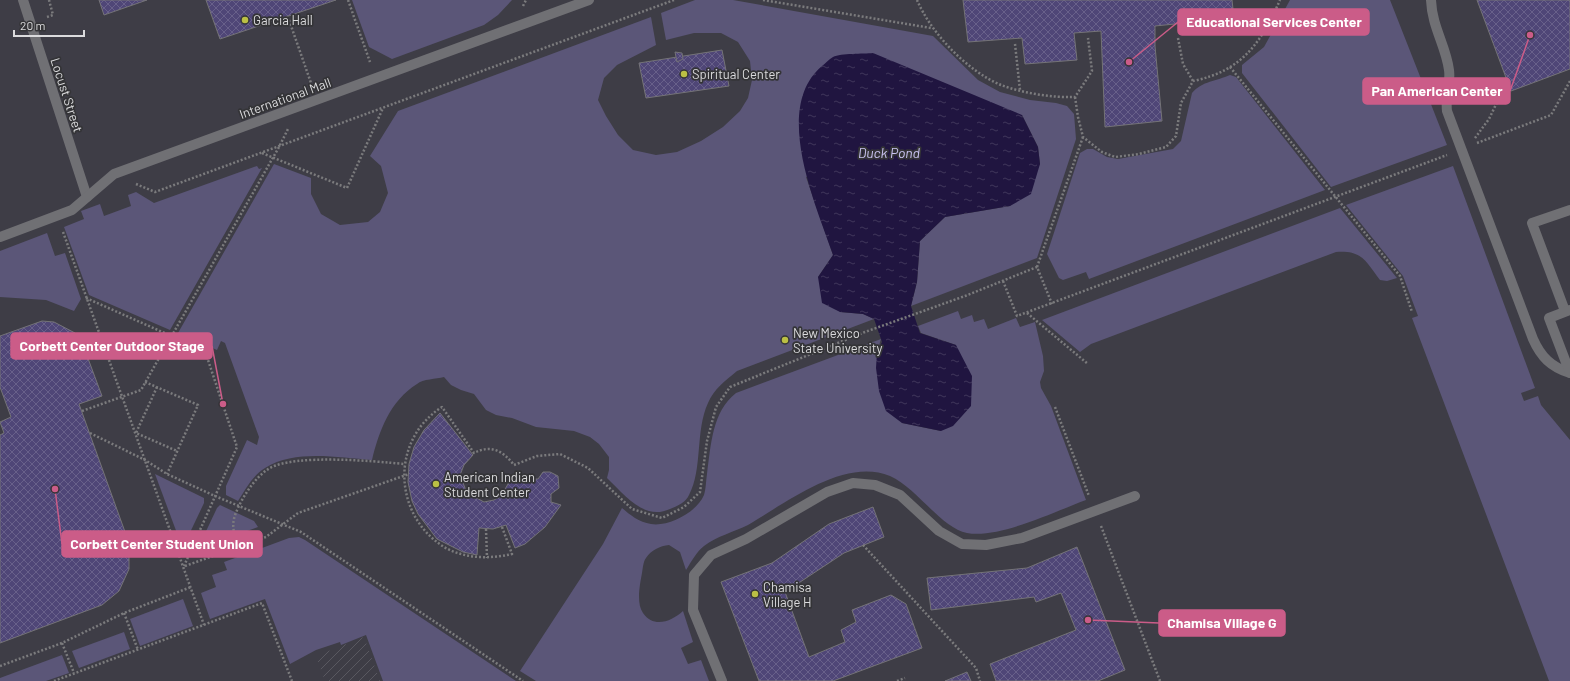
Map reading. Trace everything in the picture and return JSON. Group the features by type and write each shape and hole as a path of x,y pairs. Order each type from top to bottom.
{"street":[{"name":"Locust Street","path":"23,0 87,197"},
{"name":"International Mall","path":"0,237 72,210 114,174 590,0"},
{"path":"1430,0 1434,25 1450,71 1446,101 1447,111 1539,351 1552,365 1570,373"},
{"path":"1570,210 1532,223 1568,310 1549,318 1570,373"},
{"path":"722,681 693,610 694,575 711,555 746,540 827,492 853,483 875,485 900,495 939,531 962,544 986,545 1022,538 1136,496"}],"path":[{"path":"348,0 376,79"},
{"path":"114,174 155,192 674,0"},
{"path":"763,0 932,28"},
{"path":"917,0 932,28 978,72 1001,85 1020,90 1057,98 1076,97"},
{"path":"1083,137 1102,152 1115,157 1139,154 1166,147 1176,136 1181,103 1193,81 1210,77 1230,67 1251,51 1268,26 1280,0"},
{"path":"288,20 317,101"},
{"path":"1052,304 1037,267 1083,137 1078,117 1076,97 1092,71 1088,38"},
{"path":"1178,38 1183,64 1193,81"},
{"path":"1015,44 1020,90"},
{"path":"1230,67 1400,276 1412,312"},
{"path":"1003,281 1017,316 1027,313 1336,198 1551,115 1570,81"},
{"path":"1489,119 1502,92"},
{"path":"82,411 122,398 140,390 170,335 273,158 297,108"},
{"path":"262,153 347,188 383,108"},
{"path":"57,216 204,625"},
{"path":"502,526 512,554 487,558 460,554 445,547 432,538 420,525 412,511 403,476 404,464 411,442 418,430 442,407 474,453 483,449 493,450 505,454 514,465 537,456 560,454 588,468 632,509 662,518 684,507 700,492 707,441 716,407 730,387 865,332 1037,267"},
{"path":"86,298 205,351 236,447 184,566"},
{"path":"1027,313 1088,364"},
{"path":"145,382 198,405 166,474"},
{"path":"136,433 157,387"},
{"path":"1055,407 1160,681"},
{"path":"90,433 145,460 166,474 301,532 523,681"},
{"path":"136,433 177,451"},
{"path":"240,546 235,536 232,523 239,506 250,487 270,468 292,461 307,460 404,464"},
{"path":"184,566 266,536 298,513 409,474"},
{"path":"486,529 487,558"},
{"path":"863,545 976,668 980,681"},
{"path":"0,666 62,643 124,613 191,587"},
{"path":"54,681 262,603 292,681"},
{"path":"124,613 138,650"},
{"path":"62,643 74,673"},
{"path":"897,681 905,678"}],"shaded area":[{"name":"New Mexico State University","path":"0,0 1570,0 1570,681 0,681"},
{"path":"352,0 512,0 498,15 484,25 392,59 369,47"},
{"path":"695,0 733,0 933,36 978,80 1000,92 1030,100 1056,103 1067,106 1074,114 1076,139 1037,258 911,306 917,282 920,241 945,217 1010,206 1040,164 1038,147 1022,115 806,177 833,255 818,277 840,312 863,314 874,319 737,371 720,386 710,398 704,414 698,462 693,485 686,500 676,507 661,512 652,512 643,509 628,498 607,478 609,470 609,457 599,444 590,437 574,431 536,427 512,418 496,415 486,410 474,394 451,385 444,377 420,382 400,399 393,408 382,428 372,460 317,456 290,458 277,462 261,471 250,483 238,501 226,495 226,486 247,440 257,445 259,437 225,343 221,341 217,350 178,333 274,164 311,178 311,194 321,214 340,225 368,222 380,212 388,193 381,166 370,156 398,111 651,17 656,45 617,65 604,78 598,100 618,135 633,150 656,155 677,152 701,141 723,127 740,111 748,98 752,80 750,61 738,42 721,33 694,33 666,40 661,13"},
{"path":"1290,0 1390,0 1447,145 1331,187 1242,73 1242,65 1264,47"},
{"path":"1230,75 1236,77 1325,190 1089,279 1086,272 1063,280 1059,278 1047,254 1080,153 1087,149 1093,149 1107,157 1118,159 1173,149 1181,141 1192,93 1200,86"},
{"path":"257,166 259,169 262,168 170,330 89,295 64,227 84,219 81,211 100,204 104,216 131,206 128,195 136,192 154,203"},
{"path":"1453,166 1535,388 1521,393 1524,401 1538,396 1541,405 1570,440 1570,681 1549,681 1412,318 1418,316 1403,276 1346,205"},
{"path":"1340,208 1397,278 1387,281 1380,280 1363,258 1352,253 1336,252 1091,344 1080,352 1042,320"},
{"path":"47,233 55,256 65,253 81,299 74,311 46,300 0,297 0,251"},
{"path":"958,311 961,319 972,315 974,322 984,319 988,329 1016,318 1020,327 1035,322 1043,356 1044,371 1040,382 1041,388 1051,406 1086,500 1044,517 1011,528 980,534 967,533 957,530 948,524 910,489 890,476 872,472 854,473 835,477 816,485 748,525 720,537 704,546 694,557 686,570 680,552 669,545 659,547 648,555 643,565 640,582 639,593 641,609 647,618 658,622 663,622 674,618 683,611 693,642 681,648 688,664 701,660 709,681 536,681 520,671 603,544 622,508 639,520 651,524 658,524 674,521 682,517 700,501 705,493 712,441 717,419 728,401 736,393 881,339 877,352 902,423 941,431 956,345 921,333 918,326"},
{"path":"155,474 204,498 204,503 185,543 181,544"},
{"path":"220,505 254,521 258,527 200,548 200,544 217,508"},
{"path":"299,537 516,681 383,681 366,635 341,645 340,642 316,650 290,664 265,599 210,619 201,593 216,587 212,575 227,570 224,562 289,538"},
{"path":"183,599 193,626 140,646 130,619"},
{"path":"124,632 130,649 79,668 72,651"},
{"path":"364,637 380,681 325,681 316,656"},
{"path":"62,655 69,673 46,681 0,681 0,678"}],"water":[{"name":"Duck Pond","path":"873,53 1022,115 1038,147 1040,164 1031,194 1010,206 945,217 920,241 917,282 911,306 920,333 956,345 972,376 971,406 953,426 941,431 902,423 886,411 879,391 876,368 877,352 882,342 874,319 863,314 840,312 822,303 818,277 833,255 817,210 802,158 799,131 800,106 807,84 822,66 832,58 841,55"}],"building":[{"path":"99,0 147,0 104,15"},
{"name":"Garcia Hall","path":"206,0 336,0 220,39"},
{"path":"963,0 1232,0 1234,18 1155,26 1155,46 1162,121 1105,127 1101,31 1074,33 1077,60 1025,64 1022,38 968,42"},
{"path":"1477,0 1570,0 1570,69 1511,91"},
{"name":"Spiritual Center","path":"722,50 729,86 646,98 639,63"},
{"path":"675,52 682,53 683,59 677,62"},
{"path":"42,321 54,322 75,333 83,345 102,396 79,404 129,543 129,569 119,591 102,605 0,643 0,435 4,433 0,422 11,417 0,387 0,336"},
{"name":"American Indian Student Center","path":"440,413 473,455 464,465 460,475 465,488 473,496 484,502 494,500 501,496 511,479 538,479 543,472 550,472 558,476 559,488 551,494 551,502 561,505 545,527 525,544 515,548 506,525 493,529 479,528 477,555 463,552 437,539 418,514 412,501 408,482 409,464 414,447 424,430"},
{"name":"Chamisa Village H","path":"873,507 884,537 844,553 785,592 809,657 845,642 841,630 856,622 852,610 891,595 906,604 922,648 833,681 759,681 721,582 772,563 829,524"},
{"path":"1077,547 1125,670 1098,681 996,681 990,664 1076,630 1061,593 1036,602 1034,597 931,610 927,578 1027,568"},
{"path":"967,672 971,681 945,681"}],"place":[{"name":"Garcia Hall","path":"245,20"},
{"name":"Pan American Center","path":"1530,35"},
{"name":"Educational Services Center","path":"1129,62"},
{"name":"Spiritual Center","path":"684,74"},
{"name":"New Mexico State University","path":"785,340"},
{"name":"Corbett Center Outdoor Stage","path":"223,404"},
{"name":"American Indian Student Center","path":"436,484"},
{"name":"Corbett Center Student Union","path":"55,489"},
{"name":"Chamisa Village H","path":"755,594"},
{"name":"Chamisa Village G","path":"1088,620"}]}
